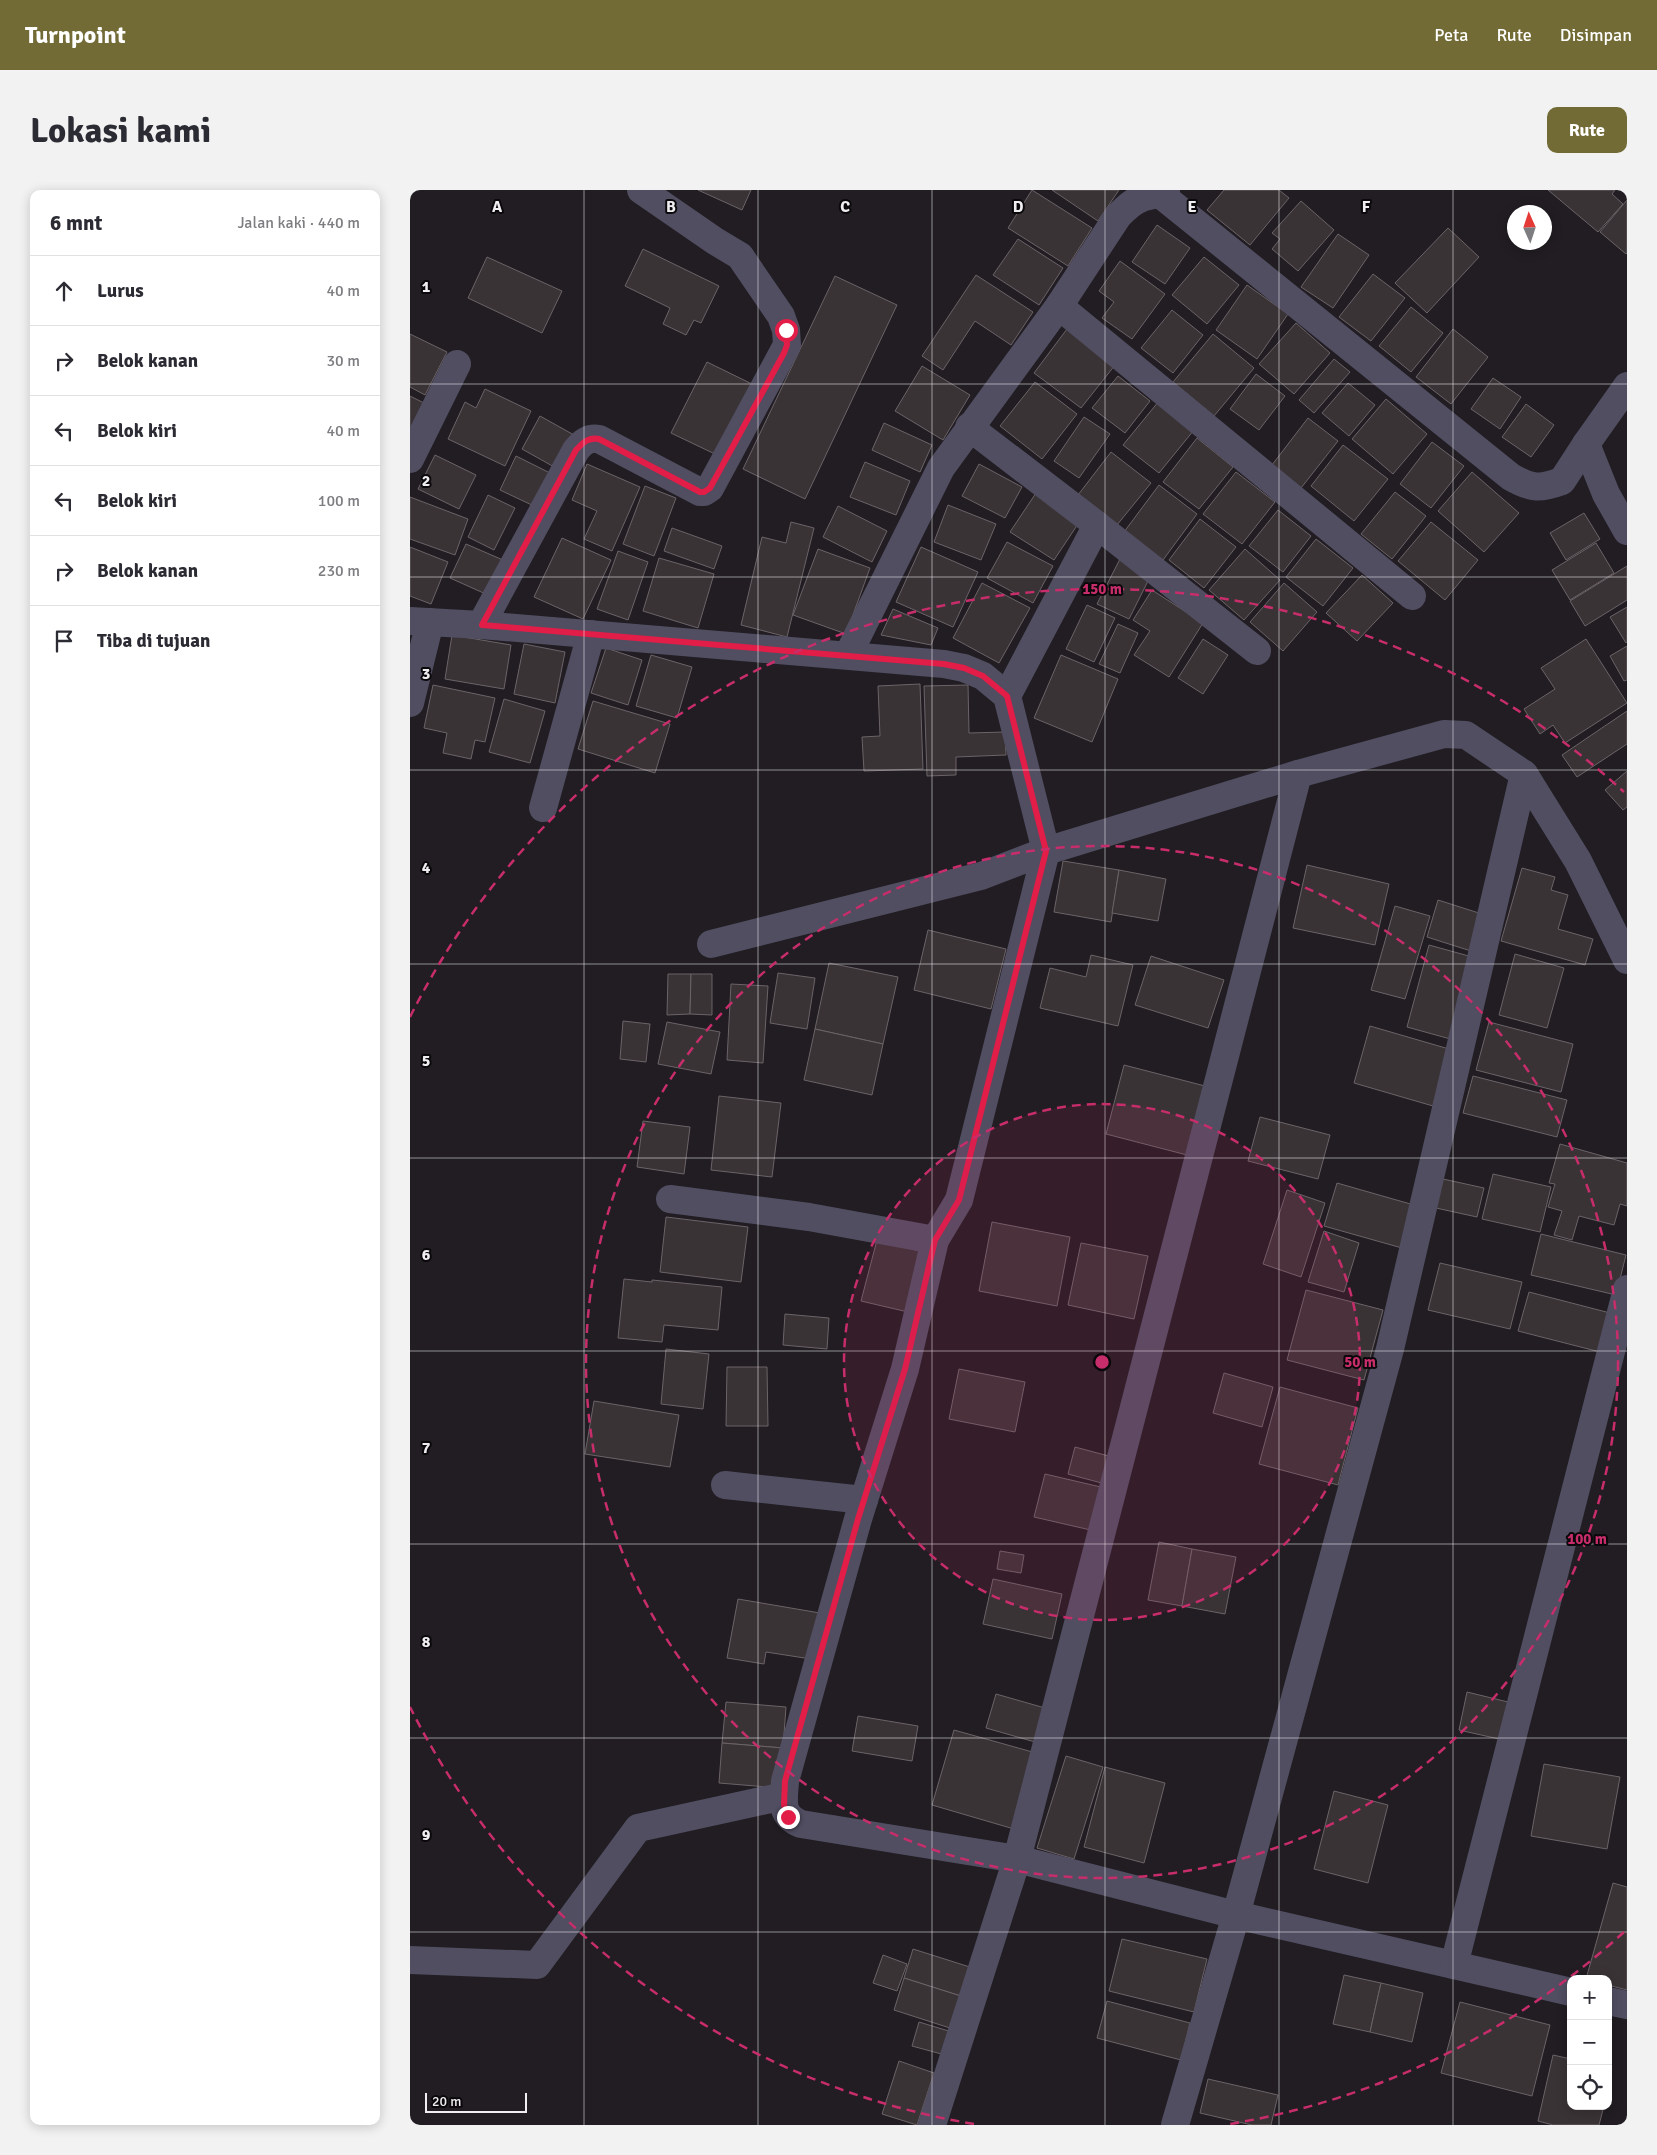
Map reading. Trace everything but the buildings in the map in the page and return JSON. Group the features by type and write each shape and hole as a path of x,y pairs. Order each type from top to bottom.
{"street":[{"path":"482,625 576,450 581,444 591,439 599,439 700,492 704,492 710,488 787,345 787,337 781,316 740,256 641,190"},
{"path":"848,655 936,476 969,427 1059,306 1118,216 1129,204 1144,197 1163,192 1511,476 1527,486 1538,487 1562,481 1627,386"},
{"path":"1059,306 1412,596"},
{"path":"410,459 457,364"},
{"path":"969,427 1257,651"},
{"path":"1586,444 1616,494 1627,531"},
{"path":"1007,696 1097,525"},
{"path":"410,703 420,622 482,625 944,664 964,668 983,676 1007,696 1046,851 959,1200 935,1240 905,1369 864,1500 785,1781 784,1805 788,1817 800,1824 1017,1859 1236,1915 1567,1991"},
{"path":"543,808 590,634"},
{"path":"711,944 981,876 1046,851 1298,774 1444,734 1466,735 1524,774 1578,861 1627,960"},
{"path":"932,2125 1017,1859 1298,774"},
{"path":"1175,2125 1236,1915 1390,1349 1524,774"},
{"path":"670,1199 810,1217 935,1240"},
{"path":"1454,1965 1627,1289"},
{"path":"725,1485 864,1500"},
{"path":"410,1960 537,1965 638,1828 784,1796"},
{"path":"1612,2002 1627,2005"}],"route":[{"path":"786,330 787,345 784,353 710,488 706,491 700,492 599,439 586,440 581,444 576,450 482,625 944,664 964,668 983,676 1007,696 1046,851 959,1200 935,1240 905,1369 858,1519 785,1781 784,1805 788,1817"}]}
